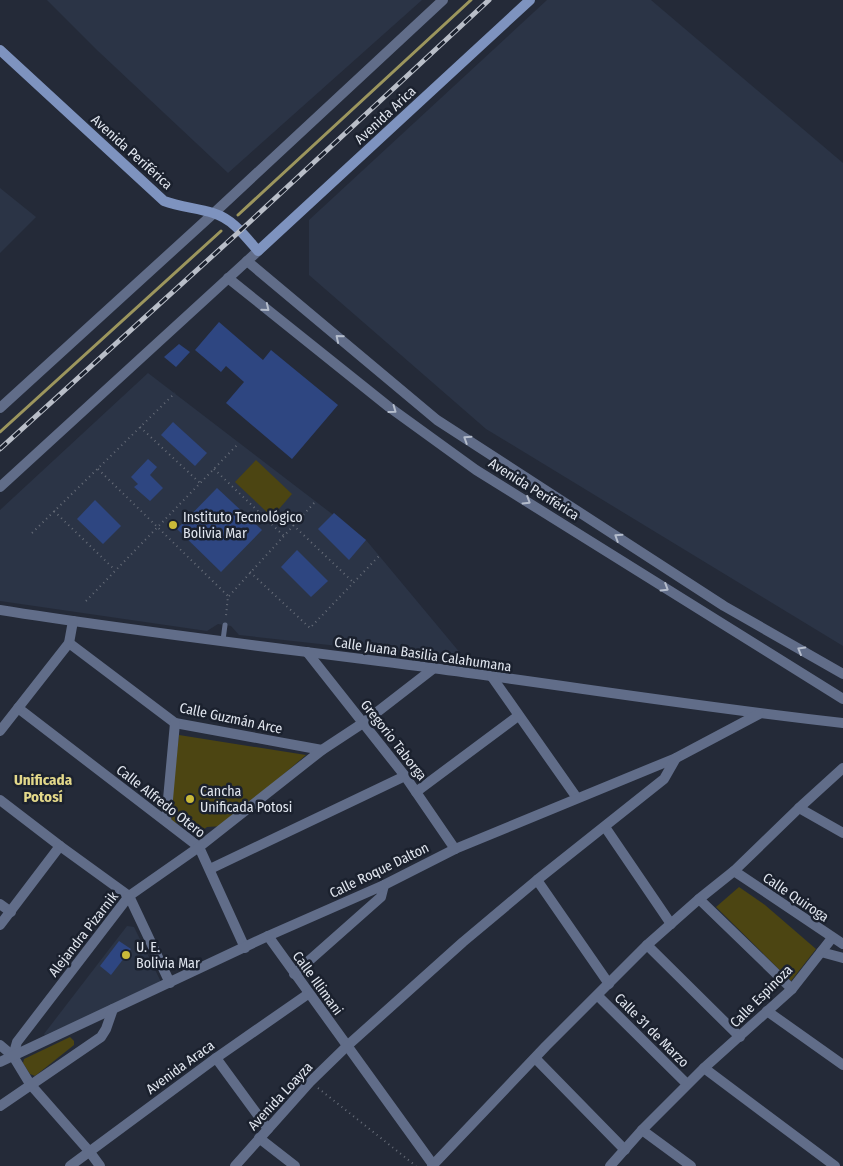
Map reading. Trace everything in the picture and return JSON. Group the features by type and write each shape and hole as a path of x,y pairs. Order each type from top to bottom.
{"main road":[{"name":"Avenida Arica","path":"258,251 530,0"},
{"name":"Avenida Periférica","path":"0,50 164,201 178,206 214,213 224,218 241,230 258,251"}],"street":[{"path":"0,408 214,213 443,0"},
{"path":"0,488 258,251"},
{"name":"Avenida Periférica","path":"247,261 437,420 724,606 843,674"},
{"name":"Avenida Periférica","path":"228,278 389,407 476,470 843,699"},
{"name":"Calle Juana Basilia Calahumana","path":"0,610 759,714 843,722"},
{"path":"0,731 69,644 73,621"},
{"name":"Calle Guzmán Arce","path":"69,644 175,723 322,750"},
{"name":"Gregorio Taborga","path":"307,652 405,776 455,849"},
{"name":"Alejandra Pizarnik","path":"13,1056 17,1042 130,896 199,846 322,750 363,723 434,668"},
{"path":"492,677 577,798"},
{"name":"Calle Alfredo Otero","path":"18,708 199,846 245,948"},
{"name":"Calle Roque Dalton","path":"0,1062 268,936 384,885 455,849 676,758 759,714"},
{"path":"416,792 518,716"},
{"path":"166,821 175,723"},
{"name":"Avenida Loayza","path":"235,1166 310,1082 346,1046 463,942 537,880 664,779 676,758"},
{"path":"433,1166 546,1046 647,945 734,871 843,768"},
{"path":"210,869 405,776"},
{"path":"0,800 130,896 170,983"},
{"path":"799,808 843,833"},
{"path":"605,827 671,924"},
{"path":"0,925 60,846"},
{"name":"Calle Quiroga","path":"734,871 843,944"},
{"path":"537,880 609,984"},
{"path":"294,974 381,897 384,885"},
{"path":"700,899 792,989"},
{"path":"0,904 10,912"},
{"name":"Calle Illimani","path":"268,936 433,1166"},
{"name":"Calle Espinoza","path":"610,1166 687,1084 792,989 832,938"},
{"path":"647,945 740,1037"},
{"path":"821,952 843,958"},
{"name":"Avenida Araca","path":"70,1166 216,1058 308,994"},
{"name":"Calle 31 de Marzo","path":"598,996 687,1084"},
{"path":"0,1106 101,1037 113,1010"},
{"path":"767,1011 843,1065"},
{"path":"0,1045 13,1056 30,1084 100,1166"},
{"path":"216,1058 268,1129"},
{"path":"536,1058 625,1150"},
{"path":"704,1068 835,1166"},
{"path":"642,1130 691,1166"},
{"path":"259,1138 295,1166"}],"lane":[{"path":"223,640 225,625"}],"path":[{"path":"32,533 175,393"},
{"path":"140,427 200,483"},
{"path":"86,601 239,443"},
{"path":"98,469 228,596"},
{"path":"214,469 284,536"},
{"path":"225,625 228,596 315,502"},
{"path":"54,511 116,571"},
{"path":"293,525 353,582"},
{"path":"250,572 310,628 379,556"},
{"path":"310,1082 416,1166"}],"shaded area":[{"path":"47,0 422,0 228,173 98,51"},
{"path":"547,0 651,0 843,163 843,646 486,429 309,275 309,220"},
{"path":"0,188 36,217 0,253"},
{"name":"Instituto Tecnológico Bolivia Mar","path":"148,373 366,540 466,660 239,635 231,626 218,624 207,631 0,601 0,510"},
{"path":"256,460 292,494 272,517 235,482"},
{"path":"179,735 306,755 223,826 207,827 199,833 169,820"},
{"path":"739,887 765,905 816,949 791,981 716,907"},
{"name":"U. E. Bolivia Mar","path":"127,926 134,927 162,984 45,1035 44,1034"},
{"path":"70,1037 74,1041 74,1045 35,1076 30,1074 23,1063 24,1059"}],"building":[{"path":"219,322 263,360 271,350 338,405 292,459 226,403 244,382 226,366 221,372 195,350"},
{"path":"179,344 190,352 176,367 164,357"},
{"path":"173,422 207,453 195,466 161,435"},
{"path":"148,459 157,467 150,475 163,488 150,501 134,487 138,484 131,477"},
{"path":"217,488 262,530 221,572 177,529"},
{"path":"95,500 121,526 103,544 77,519"},
{"path":"334,513 366,540 349,560 318,529"},
{"path":"297,550 328,581 311,597 281,567"},
{"path":"119,941 131,949 111,975 100,966"}],"waterway":[{"path":"238,215 471,0"},
{"path":"0,432 221,231"}],"railway":[{"path":"0,449 241,230 489,0"}],"place":[{"name":"Instituto Tecnológico Bolivia Mar","path":"173,525"},
{"name":"Cancha Unificada Potosi","path":"190,799"},
{"name":"U. E. Bolivia Mar","path":"126,955"}],"district":[{"name":"Unificada Potosí","path":"43,788"}]}
